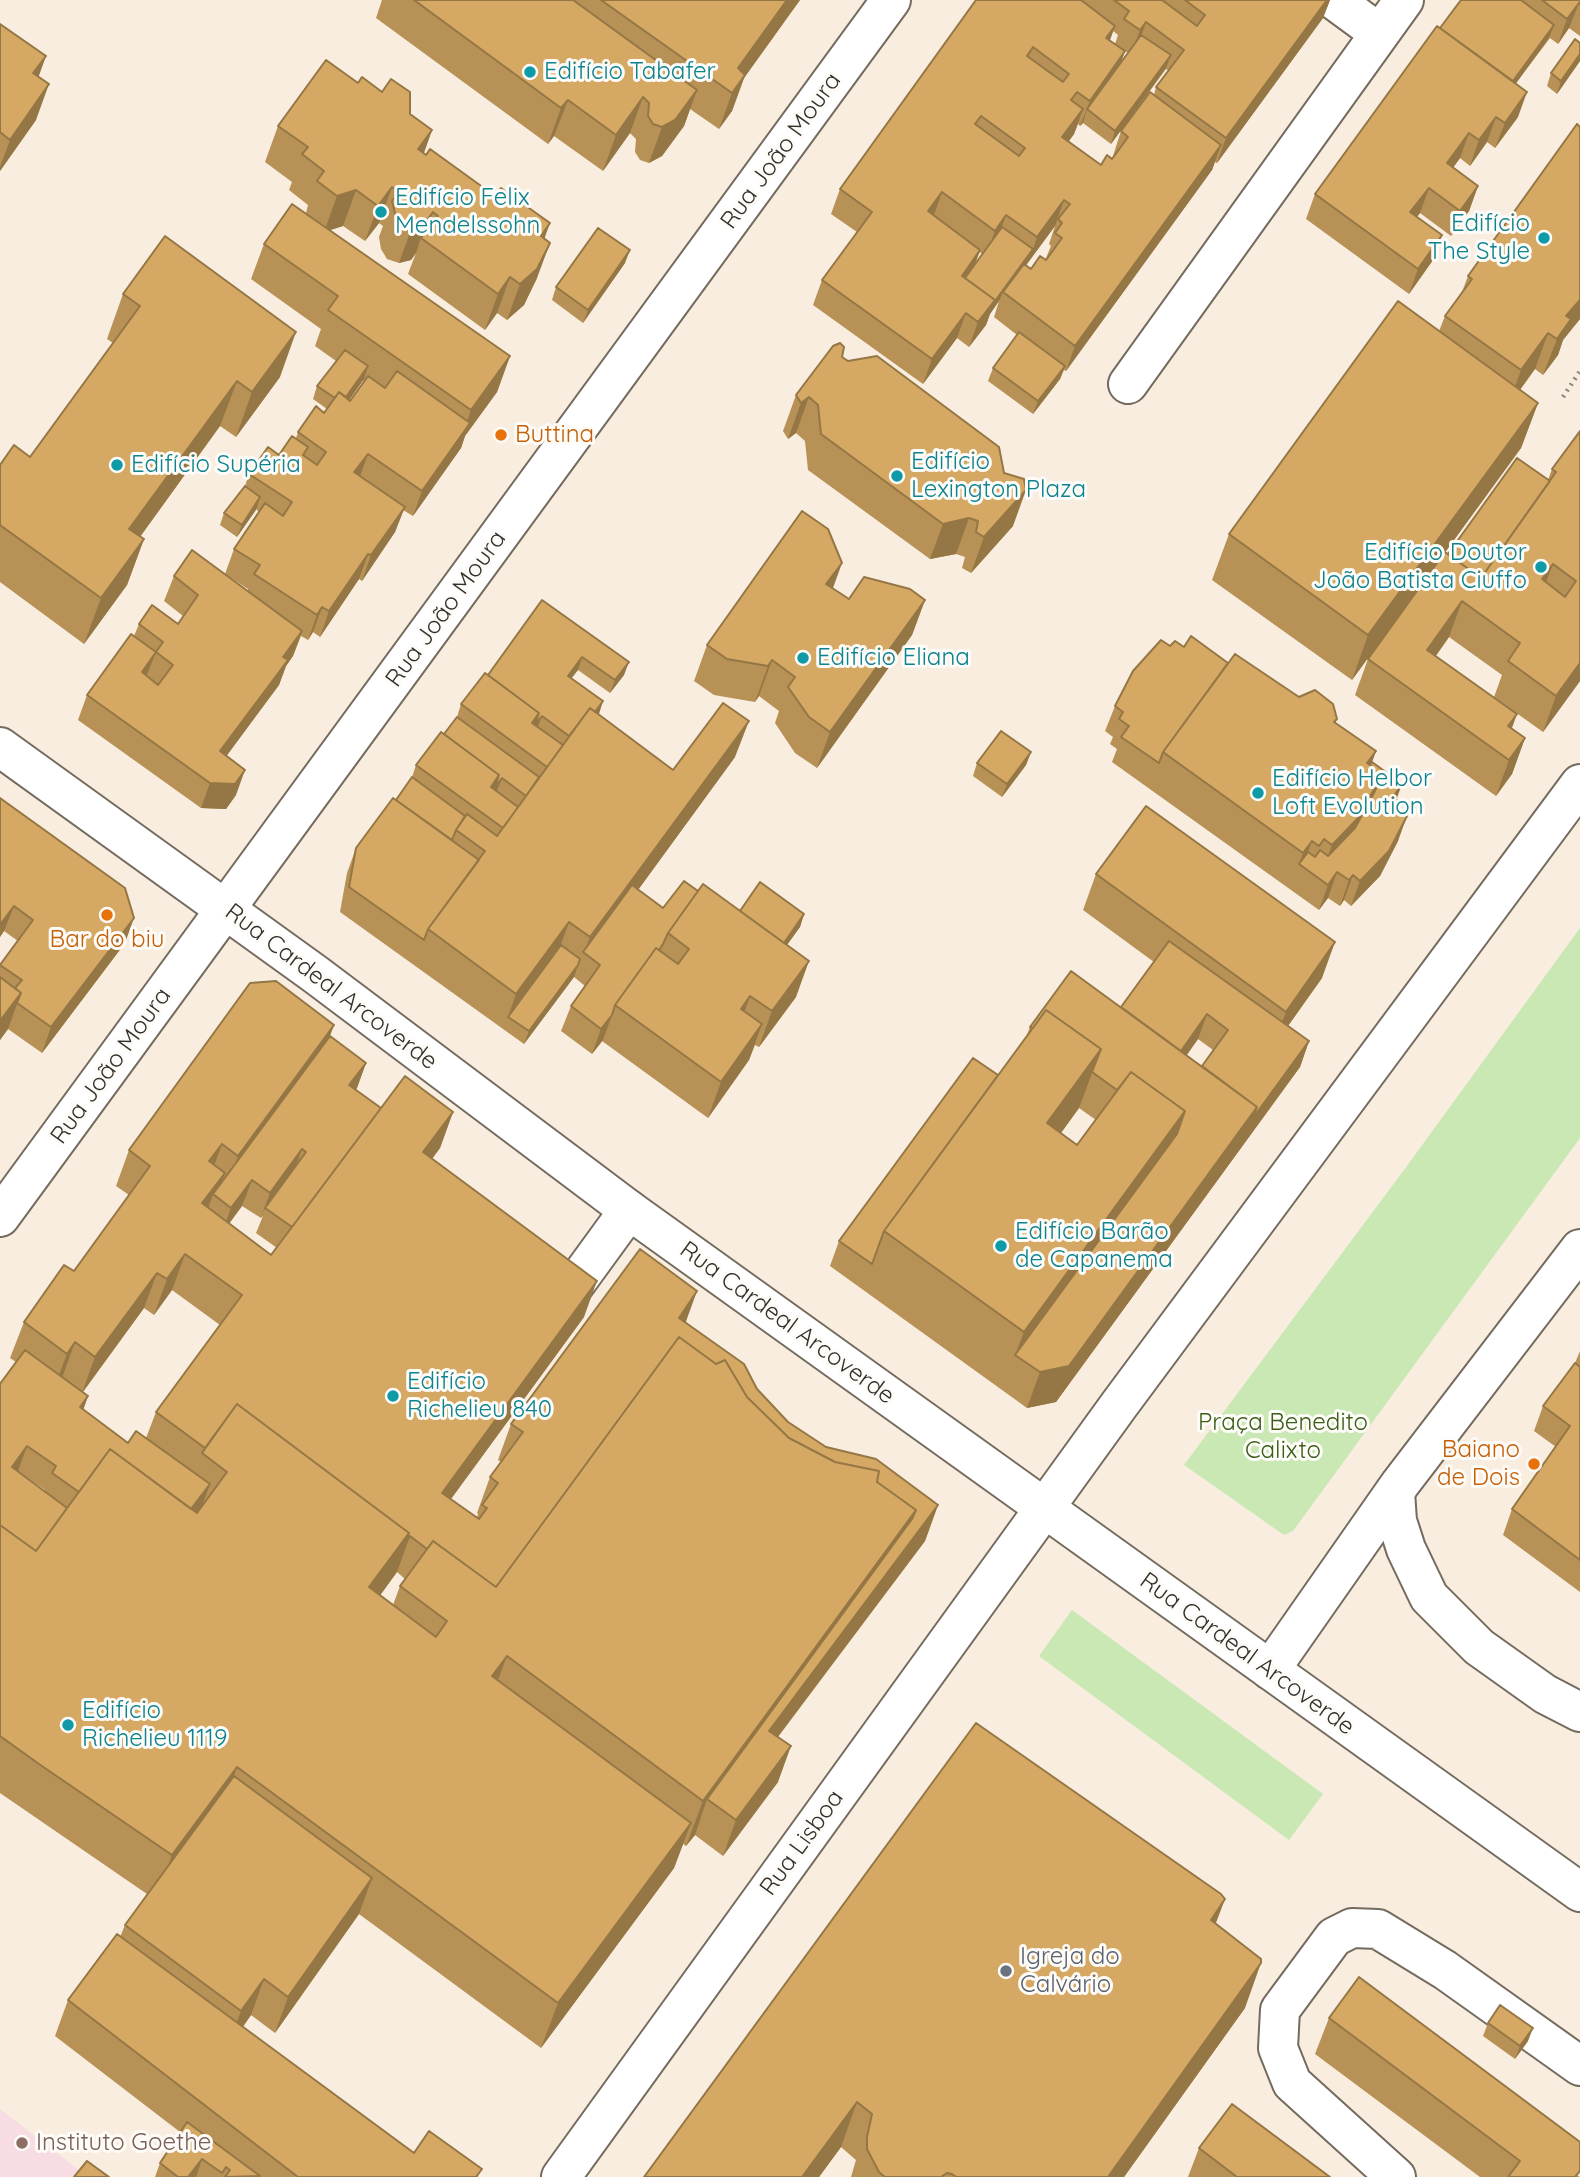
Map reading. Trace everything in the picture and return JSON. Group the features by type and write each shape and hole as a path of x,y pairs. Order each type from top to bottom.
{"street":[{"name":"Rua João Moura","path":"0,1217 891,0"},
{"path":"1334,0 1379,33"},
{"path":"1128,384 1404,0"},
{"name":"Rua Cardeal Arcoverde","path":"0,747 226,909 629,1210 1044,1509 1270,1670 1573,1874"},
{"path":"1044,1509 1580,784"},
{"path":"533,1342 629,1210"},
{"path":"1270,1670 1395,1492 1580,1249"},
{"path":"1395,1492 1397,1521 1406,1549 1429,1597 1479,1647 1545,1695 1580,1713"},
{"name":"Rua Lisboa","path":"561,2177 1044,1509"},
{"path":"1396,2177 1292,2083 1278,2048 1280,2010 1334,1937 1352,1928 1378,1929 1446,1970 1580,2066"}],"path":[{"path":"1563,397 1580,371"}],"shaded area":[{"name":"Instituto Goethe","path":"0,2109 88,2177 0,2177"}],"green space":[{"name":"Praça Benedito Calixto","path":"1580,928 1580,1138 1293,1531 1284,1535 1184,1465"},
{"path":"1072,1610 1323,1794 1289,1840 1039,1656"}],"building":[{"path":"414,0 573,0 697,90 675,120 662,127 653,124 648,116 649,103 643,97 616,135 568,100 561,108"},
{"path":"601,0 787,0 738,68 745,75 732,93"},
{"path":"976,0 1081,0 1115,26 1106,38 1125,51 1090,101 1077,92 1071,100 1083,109 1062,137 1101,165 1107,155 1112,159 1128,137 1121,131 1150,92 1221,145 1075,346 1003,292 1024,264 1031,269 1040,256 1046,260 1062,238 1055,233 1062,223 1058,219 1070,204 1064,200 1037,237 1006,215 995,231 942,192 928,211 980,250 962,276 995,300 978,322 966,313 932,359 822,280 872,212 840,189","holes":["1033,47 1069,74 1063,82 1027,56","981,116 1025,148 1019,156 975,124"]},
{"path":"1114,0 1162,0 1197,26 1205,15 1185,0 1327,0 1226,138 1156,87 1184,50 1146,22 1140,30 1124,19 1129,11"},
{"path":"1461,0 1521,0 1554,25 1513,81 1440,28"},
{"path":"1542,0 1580,0 1580,4 1567,19"},
{"path":"0,24 46,56 33,73 49,84 10,140 0,132"},
{"path":"1437,26 1527,92 1505,123 1496,117 1479,140 1469,133 1447,163 1478,186 1460,211 1429,188 1410,212 1442,235 1418,269 1315,194"},
{"path":"1141,35 1171,55 1115,131 1087,109"},
{"path":"1575,39 1580,43 1580,54 1561,81 1551,73"},
{"path":"326,60 358,83 362,77 382,92 391,79 410,92 410,114 432,130 418,149 426,155 430,149 495,196 501,188 550,223 541,236 550,243 537,269 520,284 510,277 498,294 421,238 438,216 433,212 424,224 412,227 400,223 395,213 392,201 399,192 392,187 378,206 356,190 337,196 317,181 324,171 302,154 308,147 278,126"},
{"name":"Edifício The Style","path":"1577,124 1580,127 1580,300 1566,316 1571,319 1557,339 1548,333 1521,370 1445,316 1472,279 1468,276"},
{"path":"292,204 510,356 471,410 328,310 338,296 264,244"},
{"path":"1002,227 1033,249 995,301 965,278"},
{"path":"598,228 630,250 588,310 556,287"},
{"name":"Edifício Supéria","path":"165,236 296,332 252,392 237,381 129,529 144,539 101,598 0,525 0,465 14,445 30,457 140,306 123,294"},
{"path":"1398,301 1538,403 1368,635 1229,534"},
{"path":"1019,332 1065,366 1038,401 993,368"},
{"path":"840,343 844,347 842,357 848,361 877,356 999,447 1004,473 1024,479 1026,490 984,537 976,532 978,521 969,518 943,524 821,434 818,405 809,397 801,403 796,395 833,346"},
{"path":"345,350 368,366 346,397 339,392 335,398 317,386"},
{"path":"397,371 470,423 422,491 368,454 354,472 405,507 371,555 368,554 329,611 322,607 317,615 254,574 260,565 234,549 265,503 283,516 292,502 249,474 268,447 279,455 292,436 308,447 303,455 317,465 326,452 298,432 316,406 324,413 339,392 350,401 368,376 385,388"},
{"path":"1580,431 1580,663 1556,696 1508,661 1520,643 1462,601 1427,650 1517,714 1508,726 1525,738 1509,760 1368,659 1445,552 1481,578 1556,472 1552,469","holes":["1553,564 1576,581 1565,597 1542,579"]},
{"path":"1517,458 1550,481 1481,578 1448,554"},
{"path":"245,486 260,497 242,525 224,513"},
{"name":"Edifício Eliana","path":"802,511 828,529 842,563 826,584 849,599 864,577 910,589 925,600 830,732 809,717 788,687 795,677 772,660 768,666 727,659 707,645"},
{"path":"192,550 302,631 283,657 288,660 220,751 245,770 235,784 210,783 87,695 131,634 156,652 163,642 139,624 152,605 178,624 198,595 174,576","holes":["156,652 173,665 158,685 142,672"]},
{"path":"542,600 629,662 615,680 582,657 568,676 603,701 595,712 590,708 569,736 542,716 535,725 539,713 488,675"},
{"path":"1191,636 1228,663 1163,752 1159,763 1121,737 1129,726 1119,719 1123,712 1115,706 1133,671 1161,640 1170,646 1175,641 1184,647"},
{"name":"Edifício Helbor Loft Evolution","path":"1235,654 1299,697 1315,690 1333,704 1337,719 1334,722 1376,751 1367,763 1374,768 1369,774 1379,780 1359,817 1332,845 1324,839 1319,846 1312,841 1303,853 1163,752"},
{"path":"485,673 539,713 532,723 563,745 547,767 461,704"},
{"path":"723,703 749,721 590,937 569,922 516,994 428,929 485,851 456,830 467,814 497,836 590,708 673,770"},
{"path":"457,717 539,777 526,796 502,778 495,787 499,775 444,734"},
{"path":"1001,731 1031,752 1007,784 977,763"},
{"path":"441,732 499,775 491,787 518,807 503,828 416,765"},
{"path":"1372,762 1402,784 1393,797 1401,803 1397,809 1407,816 1389,851 1360,881 1353,875 1349,880 1337,872 1328,885 1299,864 1308,852 1315,857 1320,850 1328,856 1355,828 1379,780 1371,775 1374,768 1370,765"},
{"path":"412,777 465,816 452,840 396,800"},
{"path":"0,798 125,888 134,918 51,1027 17,1003 21,993 15,988 22,980 0,965 33,920 14,906 0,925"},
{"path":"393,798 479,860 428,929 424,940 349,887 356,848"},
{"path":"1146,806 1335,942 1286,1012 1096,874"},
{"path":"684,881 698,891 659,950 656,948 615,1005 612,1015 601,1029 571,1006 600,965 583,952 632,885 663,908"},
{"path":"760,882 804,914 784,943 740,911"},
{"path":"703,884 809,961 772,1011 750,996 741,1009 762,1024 721,1082 615,1005 656,948 678,964 689,949 668,933"},
{"path":"1169,941 1309,1041 1253,1118 1257,1107 1202,1066 1228,1030 1207,1014 1181,1051 1121,1007"},
{"path":"561,945 580,959 578,965 529,1031 508,1017"},
{"path":"1071,971 1257,1107 1069,1366 1040,1372 1015,1355 1177,1134 1185,1111 1131,1072 1117,1090 1092,1072 1101,1049 1046,1010 1033,1028 1030,1027"},
{"path":"0,977 21,993 0,1021"},
{"path":"276,981 334,1025 238,1156 222,1144 209,1161 225,1173 202,1203 271,1255 405,1076 453,1112 423,1152 597,1281 442,1493 479,1519 487,1508 482,1505 498,1483 490,1477 523,1432 511,1424 640,1249 697,1291 679,1318 744,1364 757,1389 788,1422 826,1447 876,1459 938,1505 769,1731 791,1746 736,1820 707,1799 916,1510 877,1482 879,1471 835,1462 789,1438 747,1397 725,1360 716,1364 679,1337 496,1587 433,1541 427,1549 410,1536 406,1542 409,1533 237,1404 205,1448 156,1412 242,1295 185,1254 167,1279 157,1273 95,1357 75,1342 67,1354 24,1322 64,1265 74,1271 150,1166 129,1150 250,983"},
{"name":"Edifício Barão de Capanema","path":"1046,1010 1101,1049 1047,1123 1077,1145 1131,1072 1185,1111 1024,1332 884,1231"},
{"path":"330,1036 366,1063 349,1085 381,1108 292,1227 265,1208 306,1152 302,1149 270,1193 252,1180 231,1208 213,1194"},
{"path":"973,1058 998,1075 884,1231 872,1264 839,1241"},
{"path":"679,1337 716,1364 725,1360 747,1397 789,1438 835,1462 879,1471 877,1482 916,1510 703,1801 507,1656 492,1676 691,1823 558,2003 237,1767 172,1855 0,1736 0,1525 36,1551 110,1449 197,1513 227,1472 202,1453 237,1404 409,1533 369,1587 436,1637 447,1621 400,1586 433,1541 496,1587"},
{"path":"25,1350 88,1396 80,1407 128,1443 136,1431 210,1484 191,1509 110,1449 79,1492 52,1473 56,1466 27,1446 12,1467 67,1508 36,1551 0,1525 0,1384"},
{"path":"1575,1363 1580,1367 1580,1560 1512,1509 1570,1426 1543,1406"},
{"name":"Igreja do Calvário","path":"976,1723 1221,1894 1225,1899 1211,1920 1261,1959 1261,1963 1108,2177 956,2177 947,2173 941,2177 885,2177 879,2172 867,2149 872,2114 857,2102 802,2177 644,2177"},
{"path":"234,1776 372,1878 288,1997 264,1979 241,2011 125,1925"},
{"path":"117,1934 414,2153 429,2131 482,2169 476,2177 298,2177 68,2000"},
{"path":"1359,1977 1580,2142 1580,2171 1575,2177 1508,2177 1520,2161 1329,2018"},
{"path":"1500,2005 1533,2028 1520,2046 1488,2023"},
{"path":"1232,2104 1330,2177 1237,2177 1199,2148"},
{"path":"187,2122 260,2176 225,2177 230,2170 226,2167 222,2173 202,2159 188,2177 178,2177 160,2163"},
{"path":"87,2161 109,2177 74,2177"}],"place":[{"name":"Edifício Tabafer","path":"530,72"},
{"name":"Edifício Felix Mendelssohn","path":"381,212"},
{"name":"Edifício The Style","path":"1544,238"},
{"name":"Buttina","path":"501,435"},
{"name":"Edifício Supéria","path":"117,465"},
{"name":"Edifício Lexington Plaza","path":"897,476"},
{"name":"Edifício Doutor João Batista Ciuffo","path":"1541,567"},
{"name":"Edifício Eliana","path":"803,658"},
{"name":"Edifício Helbor Loft Evolution","path":"1258,793"},
{"name":"Bar do biu","path":"107,915"},
{"name":"Edifício Barão de Capanema","path":"1001,1246"},
{"name":"Edifício Richelieu 840","path":"393,1396"},
{"name":"Baiano de Dois","path":"1534,1464"},
{"name":"Edifício Richelieu 1119","path":"68,1725"},
{"name":"Igreja do Calvário","path":"1006,1971"},
{"name":"Instituto Goethe","path":"22,2143"}]}
